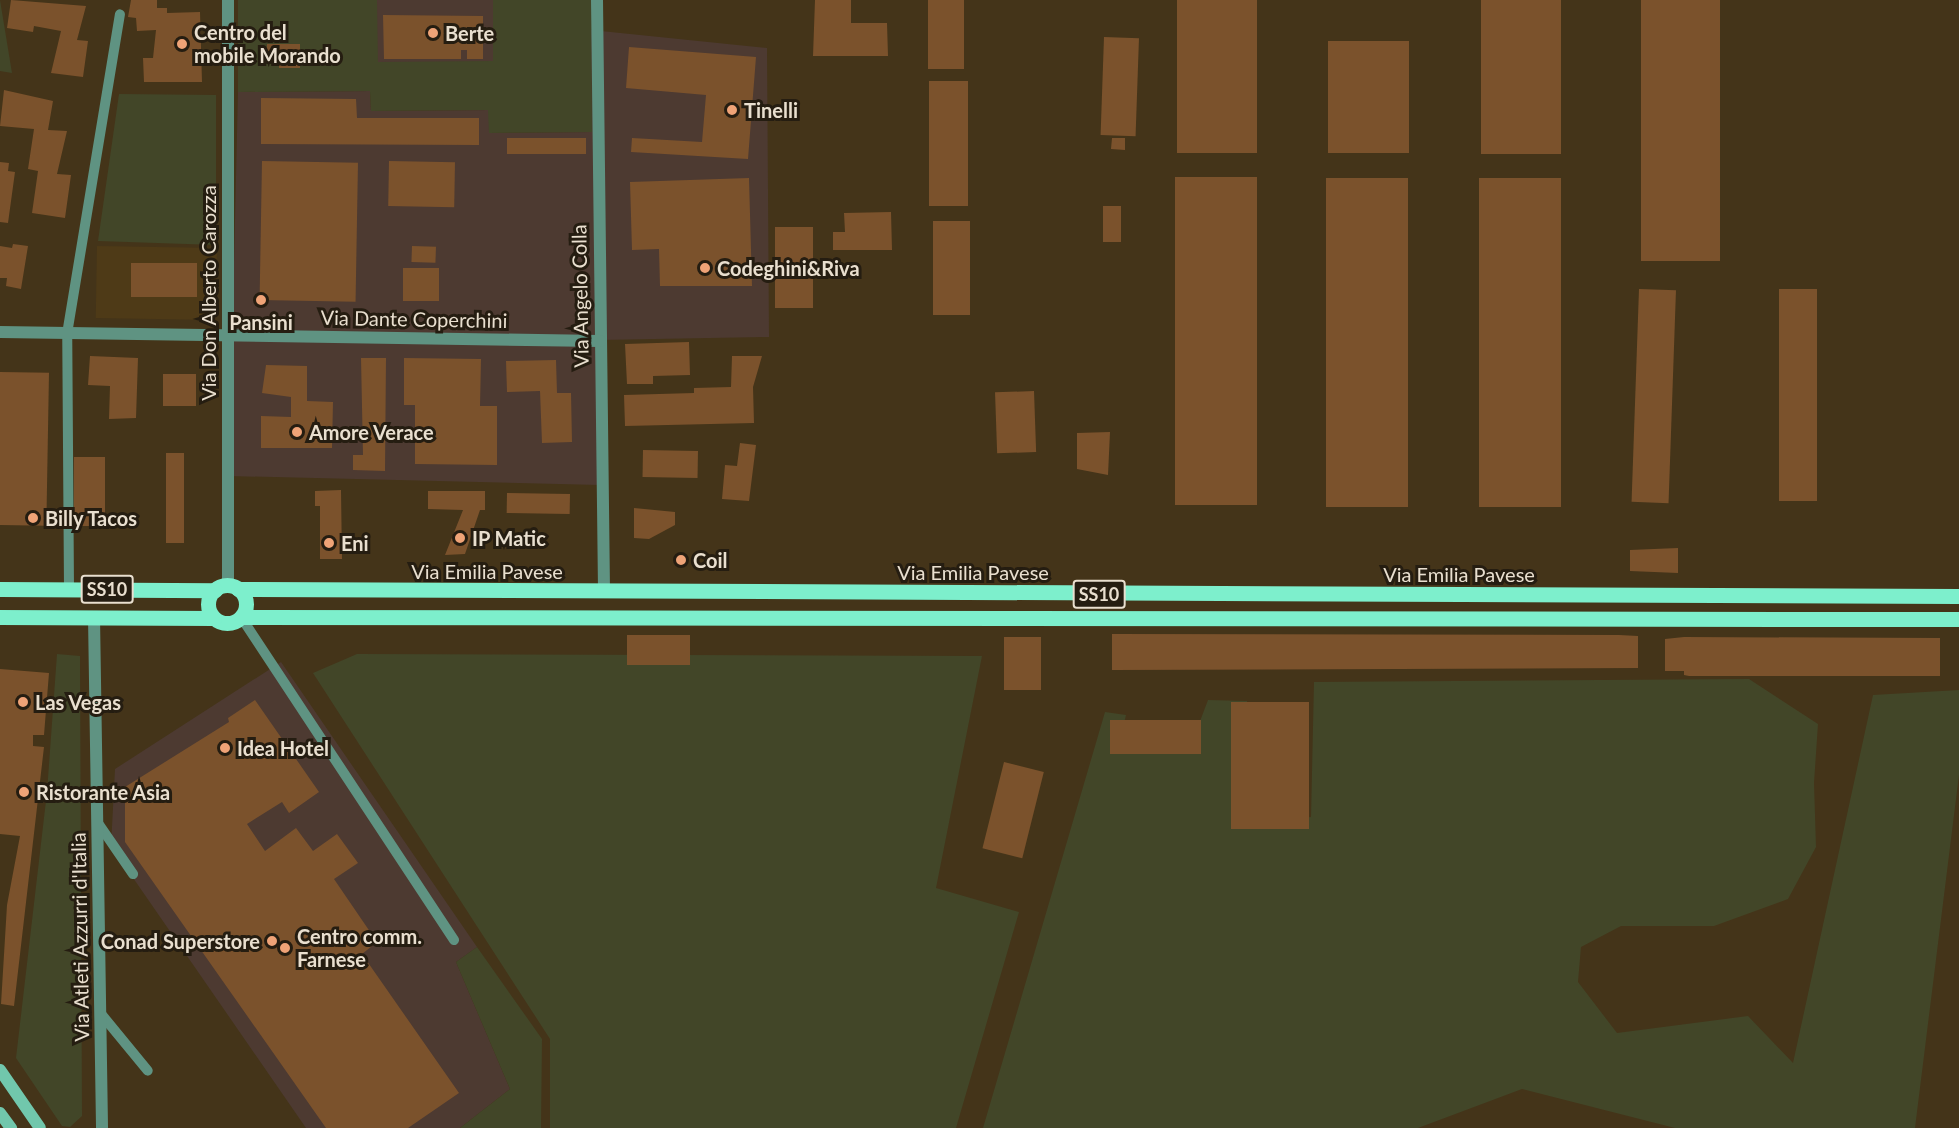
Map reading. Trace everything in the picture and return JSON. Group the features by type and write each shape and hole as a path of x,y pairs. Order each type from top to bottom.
{"main road":[{"name":"Via Emilia Pavese","path":"0,589 227,588 604,592 1959,596"},
{"path":"214,618 208,603 227,588 246,602 241,617"},
{"name":"SS10","path":"0,617 214,618 225,622 241,617 1959,619"},
{"path":"0,1070 40,1128"},
{"path":"0,1113 11,1128"}],"street":[{"name":"Via Don Alberto Carozza","path":"227,588 228,0"},
{"name":"Via Angelo Colla","path":"597,0 604,592"},
{"name":"Via Dante Coperchini","path":"0,332 600,341"},
{"name":"Via Atleti Azzurri d'Italia","path":"94,617 102,1128"},
{"path":"93,1128 101,1111"}],"lane":[{"path":"69,589 67,334 120,14"},
{"path":"241,617 454,940"},
{"path":"98,823 133,874"},
{"path":"102,1015 148,1071"}],"shaded area":[{"path":"377,0 493,0 493,62 377,62"},
{"path":"591,30 767,48 769,337 599,340 600,485 229,476 238,92 370,91 371,111 489,110 489,133 591,132"},
{"path":"97,246 217,248 216,320 96,318"},
{"path":"281,662 477,947 456,962 510,1089 460,1128 306,1128 111,846 115,769"}],"green space":[{"path":"0,0 12,73 0,71"},
{"path":"238,0 377,0 378,62 493,61 493,0 591,0 592,132 489,133 488,110 371,111 370,91 238,92"},
{"path":"119,94 216,95 216,245 98,241"},
{"path":"57,654 80,656 82,1116 70,1127 62,1126 16,1058 47,792"},
{"path":"357,654 982,656 936,888 1019,912 956,1128 550,1128 550,1039 313,673"},
{"path":"1749,679 1818,724 1814,783 1816,847 1788,899 1714,926 1621,926 1581,947 1578,982 1617,1033 1748,1016 1793,1063 1873,695 1959,690 1959,775 1915,1128 1675,1128 1522,1089 1418,1128 983,1128 1105,712 1126,715 1119,746 1194,737 1208,700 1247,701 1252,821 1311,817 1314,682"},
{"path":"477,947 542,1039 541,1128 460,1128 510,1089 456,962"}],"building":[{"path":"11,0 86,6 77,40 88,41 83,77 51,73 61,31 34,26 33,32 7,28"},
{"name":"Centro del mobile Morando","path":"131,0 157,0 157,8 167,8 167,13 200,12 202,82 144,82 143,58 153,58 156,30 137,31 136,18 128,17"},
{"path":"815,0 851,0 851,23 887,23 888,56 813,56"},
{"path":"928,0 964,0 964,69 928,69"},
{"path":"1177,0 1257,0 1257,153 1177,153"},
{"path":"1481,0 1561,0 1561,154 1481,154"},
{"path":"1641,0 1720,0 1720,261 1641,261"},
{"name":"Berte","path":"383,15 483,16 483,59 467,59 467,50 461,50 461,59 384,59"},
{"path":"1104,37 1139,38 1136,136 1101,135"},
{"path":"1328,41 1409,41 1409,153 1328,153"},
{"path":"267,44 300,44 300,68 279,68 279,62 266,63"},
{"path":"629,47 756,57 748,159 631,152 632,138 702,142 706,95 626,88"},
{"path":"929,81 968,81 968,206 929,206"},
{"path":"4,90 53,101 48,130 67,131 57,174 71,175 65,218 32,213 38,171 28,169 34,129 0,126"},
{"path":"261,98 356,99 357,118 479,118 479,145 261,144"},
{"path":"507,138 586,138 586,154 507,154"},
{"path":"1112,138 1125,138 1125,150 1111,149"},
{"path":"262,161 358,163 356,302 260,300"},
{"path":"389,161 455,162 454,207 388,206"},
{"path":"0,162 9,163 8,171 15,172 8,223 0,222"},
{"path":"1175,177 1257,177 1257,505 1175,505"},
{"path":"749,178 752,286 660,286 659,249 632,250 630,182"},
{"path":"1326,178 1408,178 1408,507 1326,507"},
{"path":"1479,178 1561,178 1561,507 1479,507"},
{"path":"1103,206 1121,206 1121,242 1103,242"},
{"path":"891,212 892,250 833,250 833,232 845,232 844,213"},
{"path":"933,221 970,221 970,315 933,315"},
{"path":"775,227 813,227 813,308 775,308"},
{"path":"13,244 28,246 21,289 6,286 7,278 0,278 0,246 12,248"},
{"path":"412,246 436,247 435,263 411,262"},
{"path":"131,263 197,263 197,297 131,297"},
{"path":"403,268 439,268 439,301 403,301"},
{"path":"1639,289 1676,290 1669,503 1632,502"},
{"path":"1779,289 1817,289 1817,501 1779,501"},
{"path":"689,342 690,375 653,376 653,384 627,384 625,344"},
{"path":"90,356 138,358 136,418 109,419 110,386 88,385"},
{"path":"732,356 762,356 753,387 754,423 625,426 624,395 694,393 694,388 731,387"},
{"path":"361,358 386,358 385,471 353,470 353,455 363,455"},
{"path":"404,358 481,359 480,406 497,406 497,465 415,464 415,405 404,405"},
{"path":"556,360 557,393 571,393 572,442 542,443 540,391 507,392 506,361"},
{"name":"Amore Verace","path":"266,365 307,366 307,401 333,402 332,448 261,448 261,416 291,417 291,397 262,393"},
{"path":"0,372 49,373 46,526 0,525"},
{"path":"163,374 196,374 196,406 163,406"},
{"path":"1034,391 1036,452 997,453 995,392"},
{"path":"1110,432 1108,475 1077,469 1077,433"},
{"path":"740,443 756,445 749,501 722,499 725,465 737,466"},
{"path":"643,450 698,451 698,478 643,477"},
{"path":"166,453 184,453 184,543 166,543"},
{"path":"74,457 105,457 105,526 74,526"},
{"path":"341,490 342,559 320,559 320,506 315,506 315,491"},
{"path":"428,491 485,491 485,510 480,510 465,554 445,555 463,510 428,509"},
{"path":"507,493 570,494 570,514 507,513"},
{"path":"634,508 675,512 675,525 649,539 634,538"},
{"path":"1678,548 1678,573 1630,571 1630,550"},
{"path":"1112,634 1638,636 1638,668 1112,670"},
{"path":"627,635 690,635 690,665 627,665"},
{"path":"1004,637 1041,637 1041,690 1004,690"},
{"path":"1684,637 1940,638 1940,676 1689,676 1684,675 1684,671 1665,671 1665,639"},
{"path":"0,669 49,673 44,735 33,735 33,746 44,747 14,1006 1,1004 7,905 20,836 0,834"},
{"name":"Centro comm. Farnese","path":"255,700 319,792 289,813 282,802 247,824 265,851 296,828 313,851 337,834 358,863 334,879 377,942 362,954 459,1093 408,1128 326,1128 125,842 125,787 229,722 228,718"},
{"path":"1231,702 1309,702 1309,829 1231,829"},
{"path":"1110,720 1201,720 1201,754 1110,754"},
{"path":"1004,762 1044,772 1022,858 982,848"}],"place":[{"name":"Berte","path":"433,33"},
{"name":"Centro del mobile Morando","path":"182,44"},
{"name":"Tinelli","path":"732,110"},
{"name":"Codeghini&Riva","path":"705,268"},
{"name":"Pansini","path":"261,300"},
{"name":"Amore Verace","path":"297,432"},
{"name":"Billy Tacos","path":"33,518"},
{"name":"IP Matic","path":"460,538"},
{"name":"Eni","path":"329,543"},
{"name":"Coil","path":"681,560"},
{"name":"Las Vegas","path":"23,702"},
{"name":"Idea Hotel","path":"225,748"},
{"name":"Ristorante Asia","path":"24,792"},
{"name":"Conad Superstore","path":"272,941"},
{"name":"Centro comm. Farnese","path":"285,948"}]}
